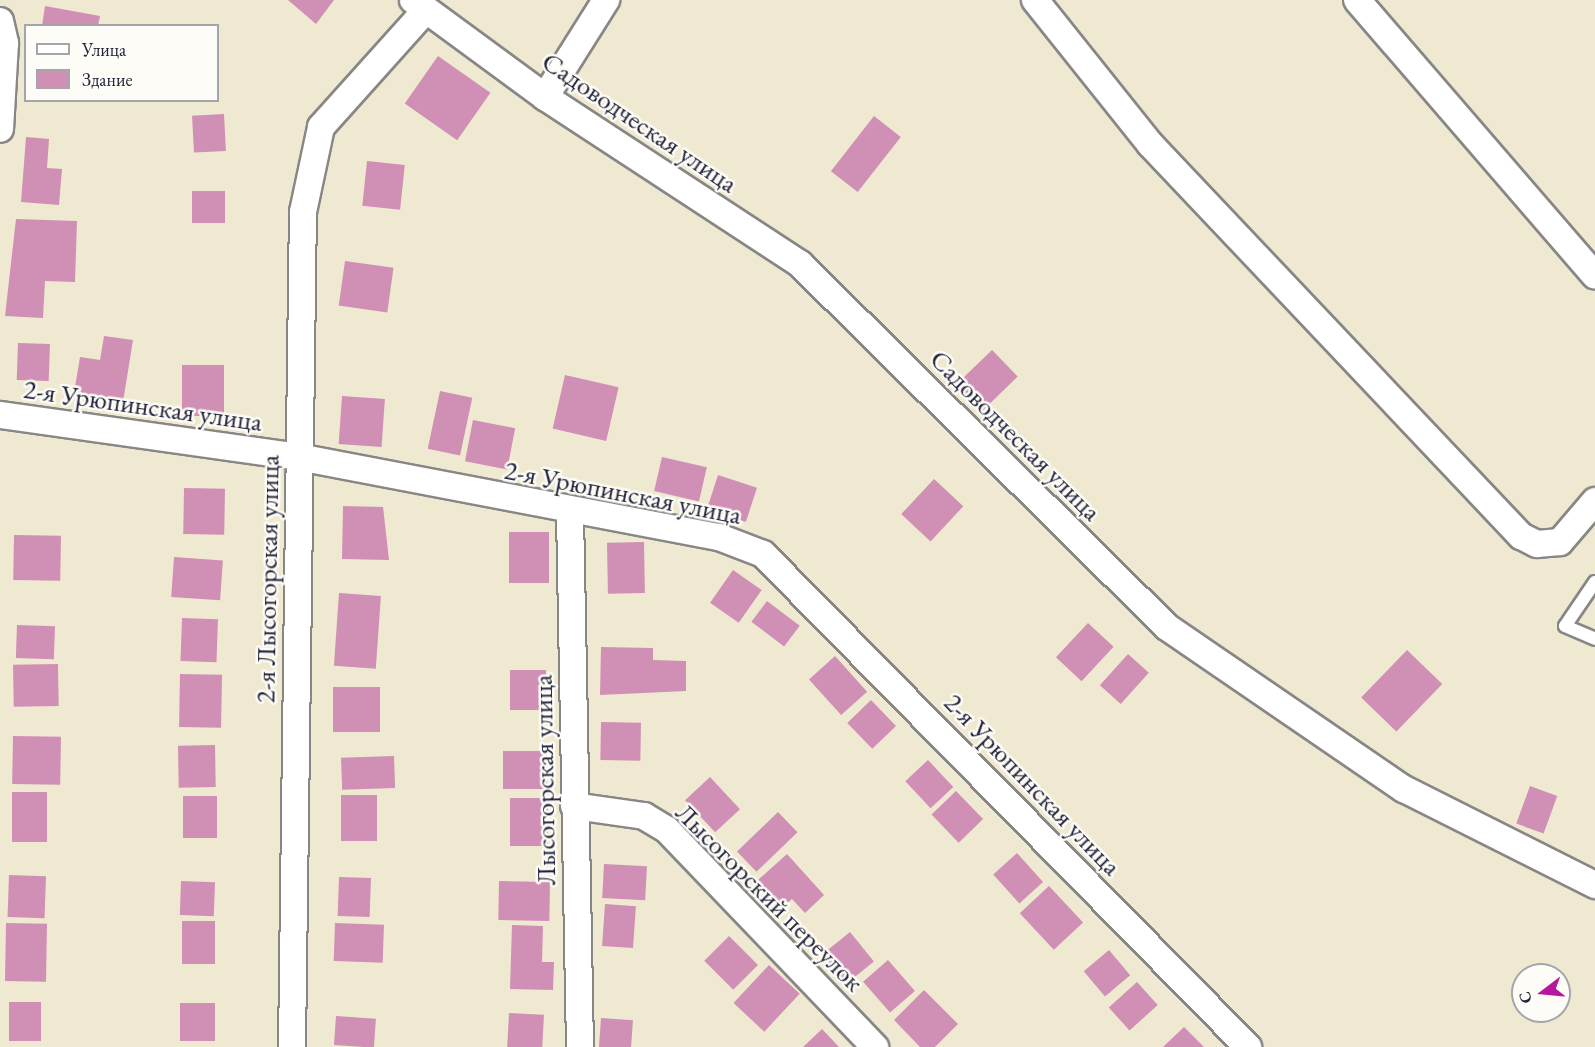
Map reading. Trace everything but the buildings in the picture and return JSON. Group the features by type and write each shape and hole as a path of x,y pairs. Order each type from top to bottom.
{"street":[{"path":"545,97 606,0"},
{"path":"1035,0 1150,144 1521,536 1537,544 1560,542 1595,501"},
{"path":"1357,0 1595,276"},
{"name":"Садоводческая улица","path":"419,5 545,97 800,264 1167,627 1404,789 1595,885"},
{"name":"2-я Лысогорская улица","path":"292,1047 303,212 315,142 350,89 419,5"},
{"path":"0,21 4,43 0,129"},
{"name":"2-я Урюпинская улица","path":"0,415 298,457 570,512 719,537 778,563 1248,1047"},
{"name":"Лысогорская улица","path":"570,512 580,1047"},
{"name":"Лысогорский переулок","path":"574,806 644,816 667,830 875,1047"}],"lane":[{"path":"1595,582 1565,626 1595,639"}]}
